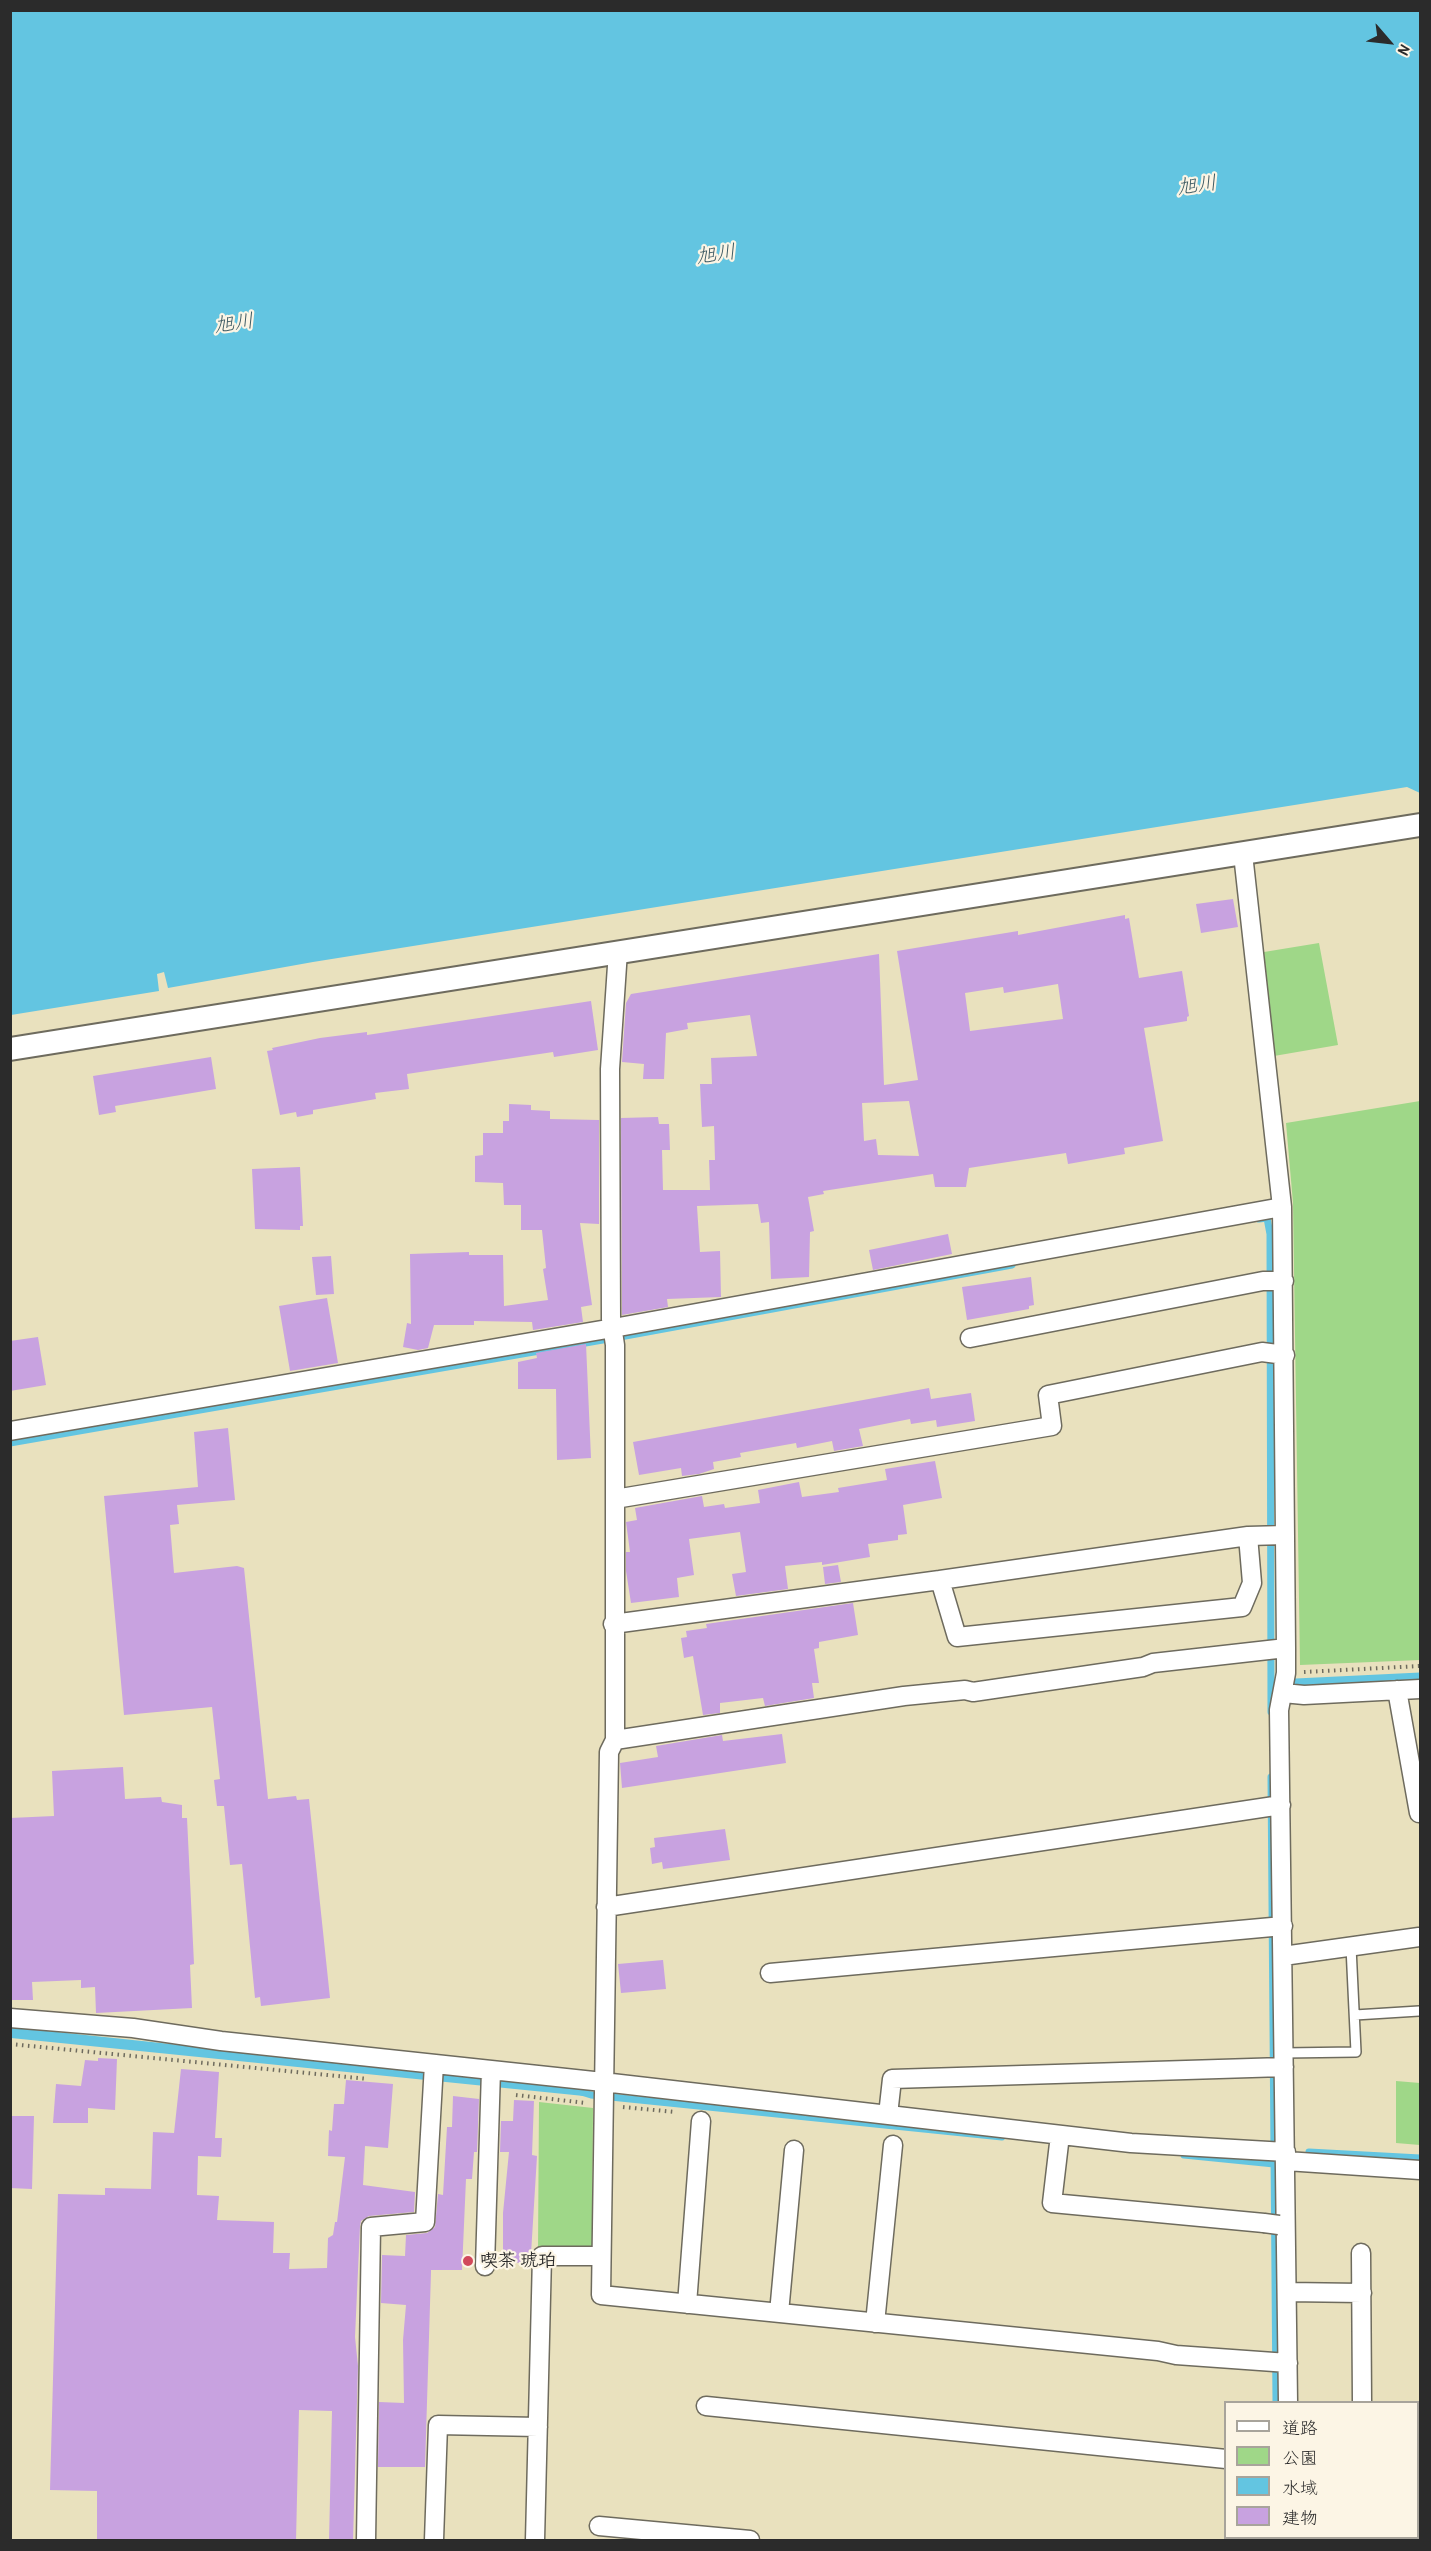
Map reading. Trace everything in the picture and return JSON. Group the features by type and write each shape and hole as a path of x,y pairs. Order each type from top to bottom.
{"street":[{"path":"10,1049 1420,825"},
{"path":"1243,854 1282,1207 1275,1281 1269,1583 1276,1649 1286,1673 1279,1710 1274,1806 1275,1926 1283,1956 1278,2064 1280,2154 1276,2224 1287,2292 1280,2363 1288,2401"},
{"path":"618,951 610,1069 614,1336 615,1740 609,1752 601,2295 1158,2351 1176,2355 1280,2363"},
{"path":"10,1431 614,1336 1282,1207"},
{"path":"970,1338 1275,1281"},
{"path":"615,1500 1052,1426 1048,1395 1275,1354"},
{"path":"613,1624 1269,1536"},
{"path":"940,1580 957,1637 1242,1607 1269,1583 1269,1536"},
{"path":"615,1740 904,1696 965,1690 973,1692 1143,1667 1153,1663 1276,1649"},
{"path":"1283,1693 1304,1695 1420,1689"},
{"path":"1396,1690 1419,1813"},
{"path":"606,1907 1274,1806"},
{"path":"770,1973 1275,1926"},
{"path":"1283,1956 1419,1937"},
{"path":"10,2018 133,2028 490,2081 603,2095 888,2115 1060,2140 1280,2154 1420,2170"},
{"path":"888,2115 892,2079 1278,2064"},
{"path":"366,2541 371,2228 425,2222 433,2072"},
{"path":"484,2266 490,2081"},
{"path":"687,2304 693,2117"},
{"path":"1060,2140 1052,2203 1276,2224"},
{"path":"875,2323 893,2145"},
{"path":"779,2313 794,2150"},
{"path":"1361,2253 1362,2401"},
{"path":"535,2541 542,2256 601,2256"},
{"path":"1287,2292 1362,2293"},
{"path":"706,2406 1224,2459"},
{"path":"434,2541 438,2425 538,2427"},
{"path":"599,2526 750,2541"}],"lane":[{"path":"1278,2064 1356,2052 1352,1947"},
{"path":"1355,2015 1419,2011"}],"path":[{"path":"1286,1673 1420,1666"},
{"path":"10,2044 376,2079"},
{"path":"490,2081 603,2095 693,2117"}],"green space":[{"path":"1319,943 1338,1045 1274,1056 1264,952"},
{"path":"1420,1101 1420,1660 1300,1665 1293,1203 1286,1123"},
{"path":"1396,2081 1420,2083 1420,2145 1396,2143"},
{"path":"539,2102 593,2108 592,2252 538,2249"}],"water":[{"name":"旭川","path":"11,10 1420,11 1420,793 1407,787 313,962 168,988 164,972 157,974 159,991 11,1015"},
{"path":"10,2027 585,2088 584,2096 11,2038"}],"building":[{"path":"1233,899 1238,927 1201,933 1196,904"},
{"path":"1125,915 1125,919 1129,918 1139,978 1182,971 1189,1016 1187,1021 1144,1028 1163,1141 1124,1148 1125,1154 1068,1164 1066,1153 969,1168 966,1187 935,1187 933,1174 823,1191 824,1194 808,1197 814,1231 810,1232 809,1277 771,1279 769,1222 761,1223 758,1204 697,1206 700,1252 720,1251 721,1297 667,1299 668,1307 622,1315 621,1118 658,1117 659,1124 669,1124 670,1150 662,1150 663,1190 710,1190 709,1160 715,1160 714,1126 702,1127 700,1084 712,1084 711,1058 757,1056 750,1015 687,1023 688,1029 666,1033 664,1079 643,1079 644,1064 622,1062 626,1003 631,994 879,954 884,1085 918,1080 897,951 1018,931 1018,935","holes":["1058,984 1063,1019 970,1031 965,993 1003,987 1004,993","909,1101 919,1156 878,1155 876,1139 864,1141 862,1103"]},
{"path":"591,1001 598,1050 554,1057 553,1052 407,1074 409,1089 375,1093 376,1099 313,1110 313,1114 297,1117 296,1112 280,1115 267,1051 273,1050 272,1048 320,1038 367,1032 367,1035"},
{"path":"211,1057 216,1089 115,1106 116,1112 99,1115 93,1076"},
{"path":"509,1104 531,1105 531,1110 550,1111 550,1119 599,1120 599,1224 580,1223 592,1305 581,1307 583,1322 533,1330 532,1322 474,1321 474,1325 434,1325 428,1348 418,1350 403,1347 407,1323 411,1324 410,1254 469,1252 469,1255 503,1255 504,1306 548,1300 543,1269 546,1268 542,1230 521,1230 521,1205 504,1205 503,1183 475,1182 475,1156 483,1155 483,1133 503,1133 503,1121 509,1121"},
{"path":"300,1167 303,1226 300,1226 300,1230 255,1229 252,1169"},
{"path":"948,1234 952,1254 873,1270 869,1250"},
{"path":"331,1256 334,1294 316,1295 312,1257"},
{"path":"1031,1277 1034,1305 1029,1306 1029,1309 967,1320 962,1287"},
{"path":"327,1298 338,1363 290,1371 279,1306"},
{"path":"38,1337 46,1385 10,1391 10,1341"},
{"path":"586,1344 591,1458 557,1460 556,1389 518,1389 518,1362 537,1358 536,1353"},
{"path":"929,1388 931,1399 971,1393 975,1421 937,1427 936,1420 911,1424 910,1419 859,1429 863,1446 834,1451 832,1441 797,1448 796,1443 740,1453 741,1457 713,1462 714,1469 699,1474 682,1476 681,1468 639,1475 633,1442"},
{"path":"228,1428 235,1500 177,1505 179,1524 170,1525 174,1573 237,1566 244,1568 268,1799 296,1796 297,1800 309,1799 330,1998 261,2006 260,1997 255,1998 242,1864 230,1865 224,1806 217,1806 214,1780 220,1779 212,1707 124,1715 104,1496 198,1487 194,1432"},
{"path":"935,1461 942,1498 903,1505 907,1534 898,1535 898,1540 868,1544 870,1557 822,1565 822,1562 785,1566 788,1589 736,1596 732,1574 746,1572 740,1532 689,1539 694,1575 677,1578 679,1597 631,1603 626,1571 626,1552 630,1552 626,1522 637,1520 635,1508 702,1496 704,1507 724,1504 725,1508 760,1503 758,1490 799,1482 802,1497 839,1492 838,1488 887,1480 885,1469"},
{"path":"838,1565 841,1582 825,1584 823,1567"},
{"path":"853,1603 858,1635 819,1642 819,1648 814,1649 819,1683 812,1683 814,1698 765,1706 763,1698 720,1703 720,1713 703,1715 693,1656 684,1658 681,1638 687,1637 686,1631 707,1628 706,1624"},
{"path":"782,1734 786,1763 622,1788 620,1763 658,1757 656,1746 722,1735 723,1741"},
{"path":"123,1767 125,1799 161,1797 162,1802 182,1805 182,1818 187,1818 194,1964 190,1965 192,2008 96,2013 95,1987 81,1988 81,1980 32,1982 33,2000 10,2000 10,1818 54,1816 52,1771"},
{"path":"725,1829 730,1860 663,1869 662,1862 652,1864 650,1848 655,1847 654,1838"},
{"path":"663,1960 666,1989 621,1993 618,1964"},
{"path":"98,2058 117,2059 115,2110 88,2108 88,2123 53,2123 56,2084 81,2086 85,2060 98,2061"},
{"path":"181,2069 219,2072 215,2138 222,2138 221,2157 198,2156 197,2195 219,2196 217,2220 274,2222 273,2253 290,2253 289,2269 327,2268 328,2238 333,2235 335,2222 337,2222 345,2157 328,2156 329,2130 332,2131 334,2104 344,2104 346,2080 393,2084 388,2148 365,2146 363,2185 415,2192 414,2212 369,2216 361,2221 360,2226 355,2337 358,2366 353,2541 329,2541 332,2411 299,2410 296,2541 97,2541 97,2491 50,2490 58,2194 105,2195 105,2188 151,2189 153,2132 174,2133"},
{"path":"453,2096 479,2099 477,2152 474,2152 472,2179 466,2179 462,2270 431,2270 425,2467 378,2467 379,2402 404,2403 403,2340 406,2305 381,2303 382,2255 405,2256 406,2235 427,2233 435,2227 438,2194 443,2195 447,2127 452,2127"},
{"path":"514,2100 534,2101 532,2155 537,2156 531,2254 523,2254 523,2263 503,2262 503,2213 509,2152 500,2152 501,2121 513,2121"},
{"path":"12,2116 34,2116 32,2189 10,2188"}],"waterway":[{"path":"1259,1219 1267,1218 1270,1234 1271,1712"},
{"path":"10,1443 620,1337 1012,1265"},
{"path":"1296,1682 1420,1676"},
{"path":"1271,1777 1276,2401"},
{"path":"578,2091 591,2095 1002,2137"},
{"path":"1309,2152 1420,2158"},
{"path":"1184,2155 1274,2164"}],"place":[{"name":"喫茶 琥珀","path":"468,2261"}]}
